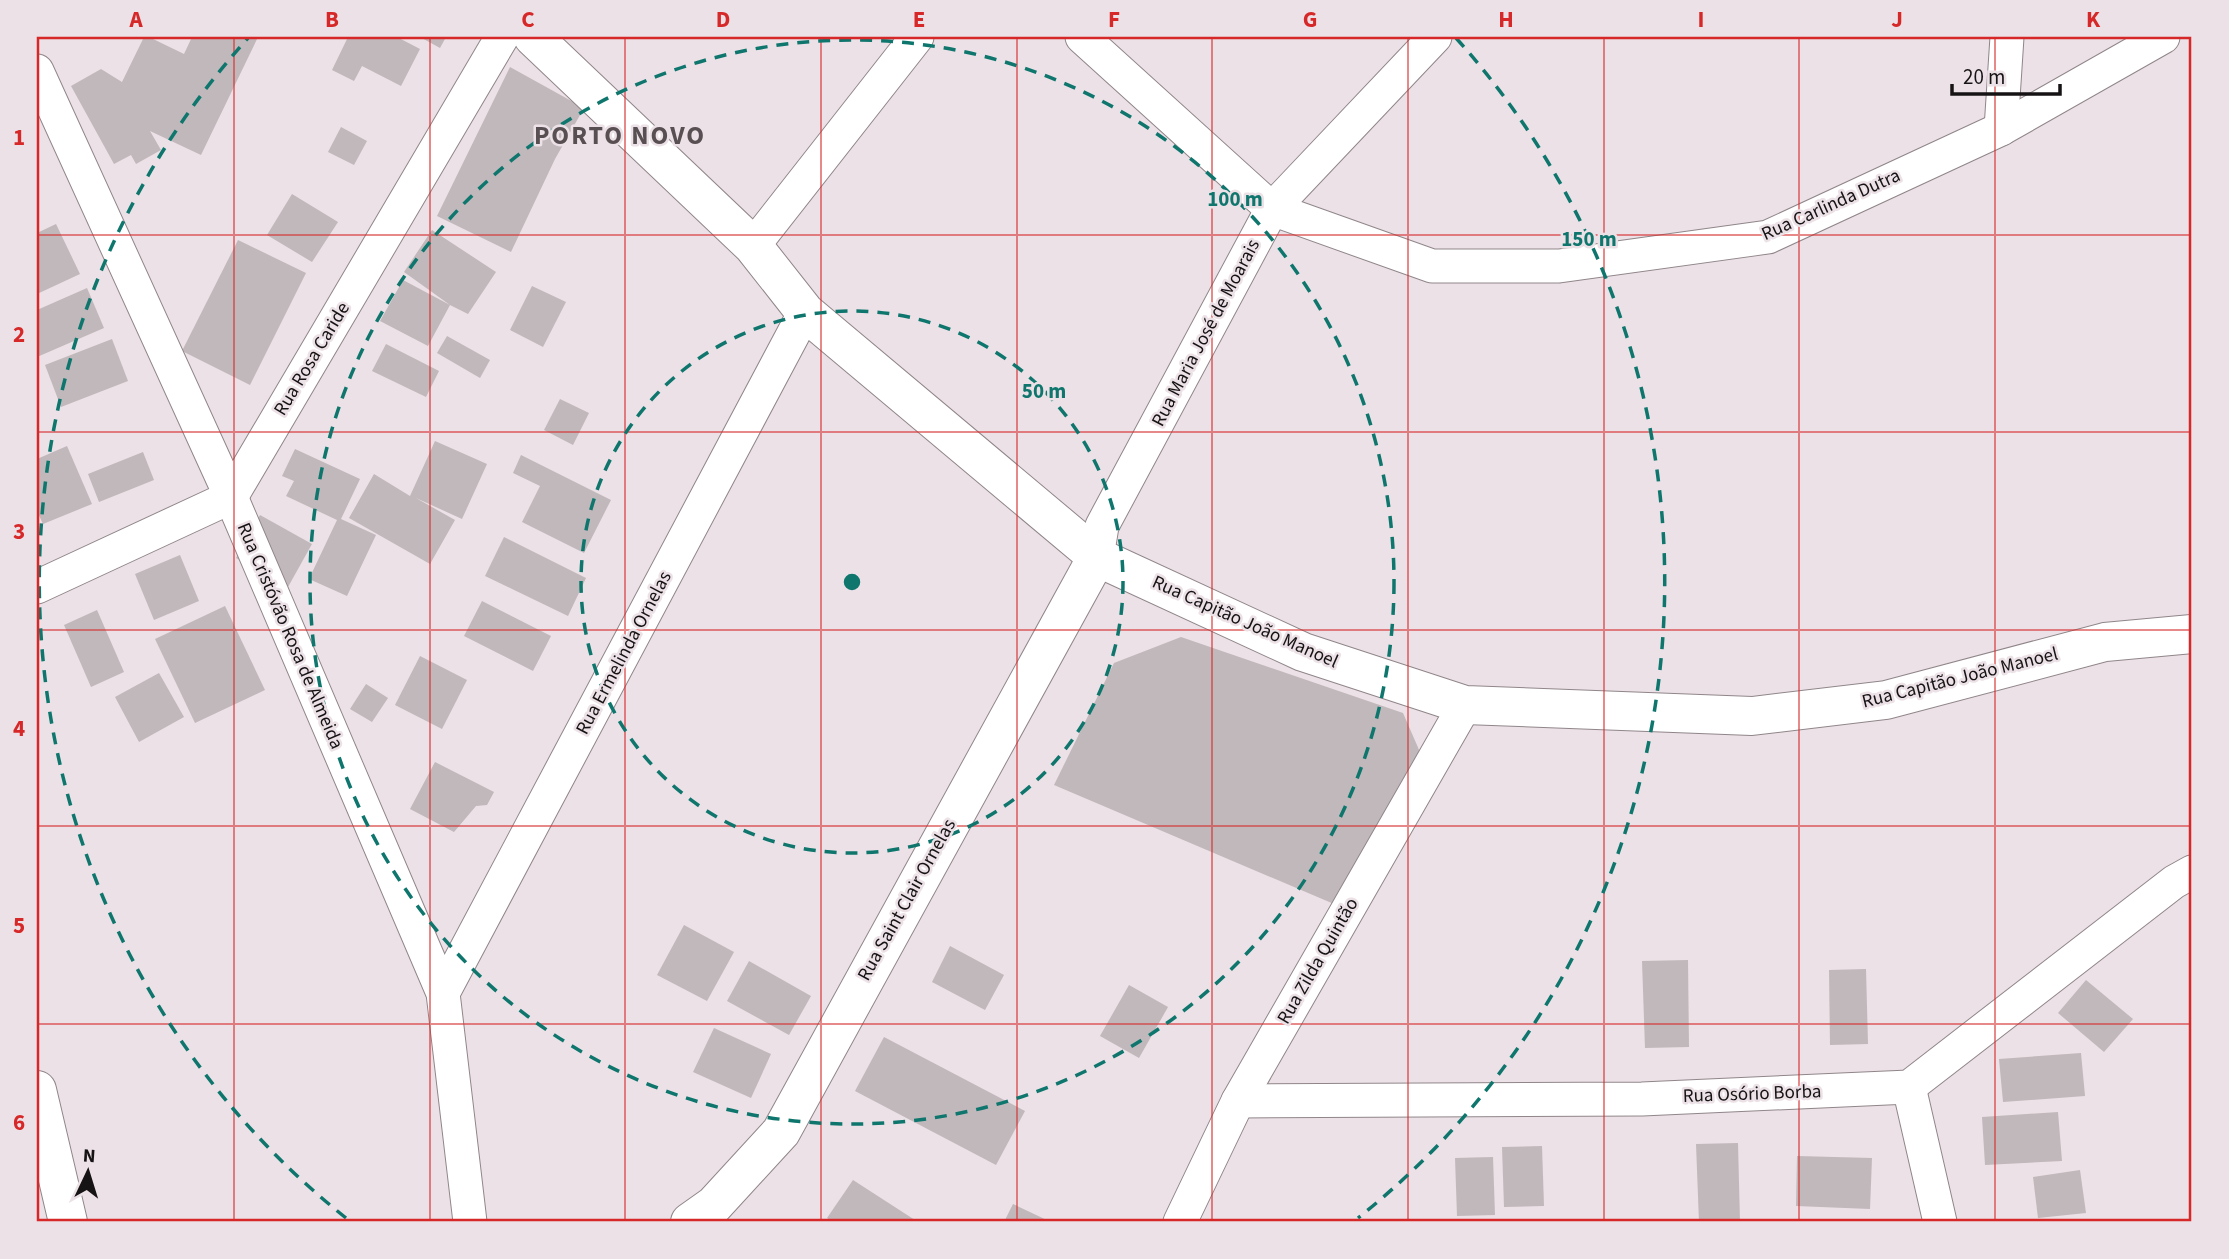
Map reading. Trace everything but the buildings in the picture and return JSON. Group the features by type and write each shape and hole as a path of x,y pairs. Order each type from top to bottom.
{"main road":[{"name":"Rua Capitão João Manoel","path":"533,37 753,246 805,312 1097,557 1303,652 1465,705 1752,716 1886,700 2105,642 2192,634"},
{"name":"Rua Saint Clair Ornelas","path":"690,1222 714,1205 781,1132 1097,557"},
{"path":"37,1090 68,1222"}],"street":[{"name":"Rua Rosa Caride","path":"231,497 502,37"},
{"path":"753,246 917,37"},
{"name":"Rua Carlinda Dutra","path":"1082,37 1272,209 1432,265 1559,266 1768,237 2001,128 2163,37"},
{"name":"Rua Maria José de Moarais","path":"1097,557 1102,526 1272,209 1434,37"},
{"path":"2001,128 2007,37"},
{"name":"Rua Cristóvão Rosa de Almeida","path":"37,71 231,497 443,993 470,1222"},
{"name":"Rua Ermelinda Ornelas","path":"443,993 805,312"},
{"path":"37,587 231,497"},
{"name":"Rua Zilda Quintão","path":"1180,1222 1238,1101 1465,705"},
{"path":"1940,1222 1909,1087 2174,882 2192,872"},
{"name":"Rua Osório Borba","path":"1238,1101 1642,1099 1909,1087"}],"district":[{"name":"PORTO NOVO","path":"620,135"}]}
